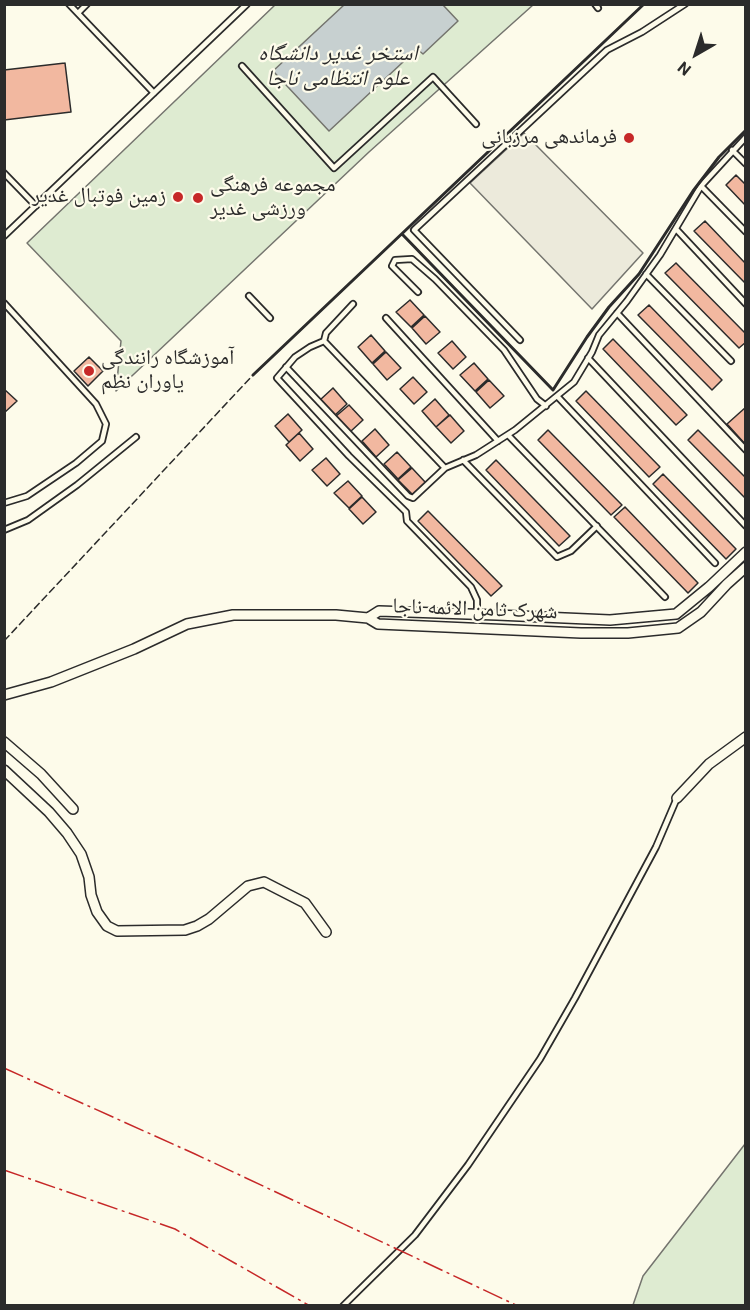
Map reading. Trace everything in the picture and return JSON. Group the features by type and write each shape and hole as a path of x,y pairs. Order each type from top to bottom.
{"street":[{"name":"شهرک ثامن الائمه ناجا","path":"746,552 715,582 676,614 610,620 380,611 368,618 378,624 581,633 619,633 678,628 701,612 746,567"},
{"path":"715,582 723,589"},
{"path":"477,614 477,629"},
{"path":"4,695 62,678 187,624 233,615 336,615 368,618"},
{"path":"619,620 619,633"},
{"path":"677,798 709,764 746,737"},
{"path":"4,742 41,774 73,809"},
{"path":"4,770 49,812 81,854 97,912 107,926 117,931 185,930 209,920 248,886 264,882 305,903 326,932"}],"lane":[{"path":"69,4 154,93"},
{"path":"78,13 87,4"},
{"path":"4,236 247,4"},
{"path":"520,340 414,230 607,50 642,32 685,4"},
{"path":"242,66 334,168 433,77 477,124"},
{"path":"286,367 408,496 413,498 445,468 476,455 508,435 574,382 599,335 646,274 701,186 746,137"},
{"path":"732,150 746,164"},
{"path":"4,172 36,206"},
{"path":"701,186 746,232"},
{"path":"676,229 746,304"},
{"path":"418,292 392,266 395,260 412,259 435,279 504,350 537,399 546,406"},
{"path":"646,274 731,362"},
{"path":"249,296 270,318"},
{"path":"4,303 96,404 106,424 102,441 76,463 27,496 4,503"},
{"path":"324,341 326,333 353,304"},
{"path":"617,314 746,450"},
{"path":"386,318 498,441"},
{"path":"324,341 310,346 295,357 276,378 349,456 406,512 407,521 471,587 477,600 477,614"},
{"path":"324,341 445,468"},
{"path":"588,358 746,526"},
{"path":"557,396 716,563"},
{"path":"508,435 665,597"},
{"path":"4,530 28,520 77,485 136,436"},
{"path":"463,460 557,557 571,551 597,526"},
{"path":"343,1305 415,1235 468,1165 540,1059 656,847 677,798"}],"green space":[{"name":"مجموعه فرهنگی ورزشی غدیر","path":"275,5 533,5 369,152 116,391 121,341 27,243"},
{"path":"745,1144 745,1305 633,1305 643,1276"}],"shaded area":[{"path":"524,133 643,253 592,309 470,183"}],"water":[{"name":"استخر غدیر دانشگاه علوم انتظامی ناجا","path":"344,5 443,5 458,21 423,54 417,49 329,131 273,71"}],"building":[{"path":"65,63 71,112 4,120 4,70"},
{"path":"736,175 746,185 746,206 726,185"},
{"path":"705,221 746,264 746,284 694,231"},
{"path":"676,263 746,334 746,342 739,348 665,273"},
{"path":"410,300 424,315 411,327 396,312"},
{"path":"649,305 722,380 712,390 638,315"},
{"path":"425,316 440,332 426,344 412,328"},
{"path":"371,335 385,351 372,363 358,347"},
{"path":"613,339 687,415 676,425 603,349"},
{"path":"452,341 466,357 453,369 438,353"},
{"path":"386,352 401,368 387,380 373,364"},
{"name":"آموزشگاه رانندگی یاوران نظم","path":"89,357 103,371 88,386 74,371"},
{"path":"474,363 488,379 475,391 460,375"},
{"path":"413,377 427,392 414,404 400,389"},
{"path":"489,380 504,396 490,408 476,392"},
{"path":"333,388 347,404 334,416 320,400"},
{"path":"4,389 17,401 4,413"},
{"path":"586,391 660,467 649,477 576,401"},
{"path":"435,399 449,415 436,427 422,411"},
{"path":"349,405 363,420 350,432 335,417"},
{"path":"746,407 746,445 727,424"},
{"path":"288,414 302,430 289,442 275,426"},
{"path":"450,415 464,431 451,443 436,427"},
{"path":"375,429 389,445 376,457 362,441"},
{"path":"548,430 622,505 611,515 538,440"},
{"path":"698,430 746,478 746,499 688,440"},
{"path":"299,433 313,449 300,461 286,445"},
{"path":"397,452 411,467 398,479 384,464"},
{"path":"326,458 340,474 327,486 312,470"},
{"path":"496,460 570,536 559,546 486,470"},
{"path":"412,468 426,483 413,495 398,480"},
{"path":"663,474 736,549 726,559 653,484"},
{"path":"348,481 362,496 349,508 334,493"},
{"path":"362,497 376,512 363,524 349,509"},
{"path":"625,507 698,583 688,593 614,517"},
{"path":"428,511 502,586 491,596 418,521"}],"fence":[{"path":"4,641 253,375"}],"wall":[{"path":"253,375 644,4"},
{"path":"402,234 553,390 609,307 639,274 693,191 719,157 746,130"}],"power":[{"path":"4,1068 195,1154 518,1306"},
{"path":"4,1170 175,1229 310,1306"}],"place":[{"name":"فرماندهی مرزبانی","path":"629,138"},
{"name":"زمین فوتبال غدیر","path":"178,197"},
{"name":"مجموعه فرهنگی ورزشی غدیر","path":"198,198"},
{"name":"آموزشگاه رانندگی یاوران نظم","path":"89,371"}]}
